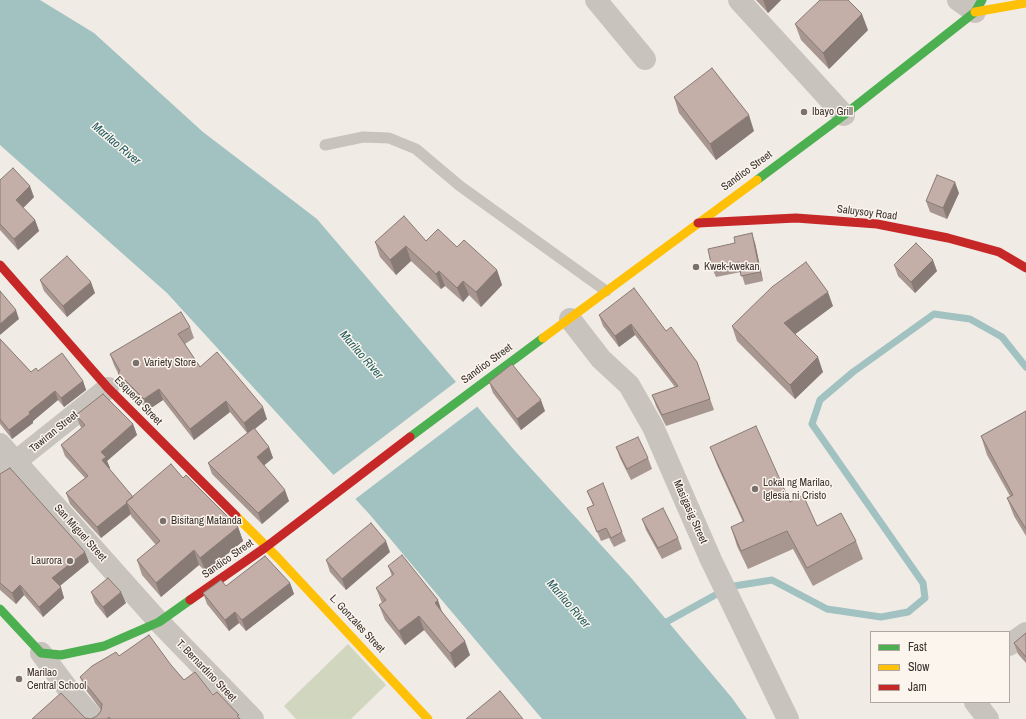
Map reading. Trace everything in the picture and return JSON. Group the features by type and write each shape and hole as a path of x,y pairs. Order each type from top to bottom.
{"main road":[{"name":"Sandico Street","path":"41,653 61,655 104,646 159,622 266,547 480,384 570,319 844,115 972,4 1026,3"},
{"name":"Saluysoy Road","path":"698,223 796,218 877,224 948,238 999,252 1026,268"},
{"name":"Esquerta Street","path":"0,265 108,388 266,547"},
{"name":"L. Gonzales Street","path":"266,547 428,719"},
{"path":"0,609 41,653"}],"street":[{"path":"596,0 645,59"},
{"path":"738,0 844,115"},
{"name":"Masigasig Street","path":"570,319 601,359 629,385 652,427 711,560 788,719"},
{"name":"Tawiran Street","path":"8,468 108,388"},
{"name":"San Miguel Street","path":"0,444 8,468 159,622"},
{"name":"T. Bernardino Street","path":"159,622 253,719"},
{"path":"1010,644 1026,633"},
{"path":"41,653 68,689 94,719"},
{"path":"976,703 988,719"}],"lane":[{"path":"325,145 363,137 389,138 416,149 460,186 606,291"}],"green space":[{"path":"348,644 386,685 351,719 296,719 284,706"}],"water":[{"name":"Marilao River","path":"0,0 40,0 94,33 203,132 317,219 515,451 633,580 732,698 747,719 542,719 371,516 167,293 0,145"}],"pier":[{"path":"457,381 478,406 354,500 332,476"}],"building":[{"path":"820,0 848,0 862,14 823,53 795,24"},
{"path":"712,68 749,115 710,144 674,97"},
{"path":"13,168 30,186 16,200 35,220 14,239 0,224 0,180"},
{"path":"937,175 955,182 943,208 926,201"},
{"path":"404,216 426,241 438,229 457,247 464,240 497,270 476,292 463,281 457,288 439,271 436,274 406,246 390,260 375,242"},
{"path":"752,233 760,272 741,276 739,262 712,268 708,249 735,243 734,237"},
{"path":"916,243 933,260 911,282 894,265"},
{"path":"67,256 91,282 63,306 40,280"},
{"path":"806,262 828,292 784,323 818,357 790,385 732,326 772,287"},
{"path":"634,288 666,331 671,327 697,362 710,399 662,415 652,395 678,386 631,324 615,336 599,315"},
{"path":"0,291 16,310 0,324"},
{"path":"181,312 190,327 178,334 200,367 217,352 263,407 244,423 226,401 190,429 159,389 144,399 118,373 120,371 110,354"},
{"path":"0,339 31,372 36,368 38,371 62,353 83,381 61,398 55,391 29,412 30,414 9,430 0,419"},
{"path":"512,364 541,400 517,419 489,382"},
{"path":"103,394 133,424 101,452 106,457 102,460 133,497 97,527 66,493 88,476 61,445 85,425 76,415"},
{"path":"1026,411 1026,529 1007,498 1013,495 981,436"},
{"name":"Lokal ng Marilao, Iglesia ni Cristo","path":"756,426 790,502 803,495 817,526 841,513 856,541 807,568 787,531 741,551 731,527 744,521 710,447"},
{"path":"254,428 269,447 257,457 285,490 258,513 208,463"},
{"path":"638,437 648,458 627,469 616,447"},
{"path":"171,464 183,478 186,475 238,527 200,558 194,550 156,583 137,560 160,541 126,502"},
{"path":"10,468 85,552 52,578 61,587 39,607 20,585 12,593 0,583 0,474"},
{"path":"603,483 622,532 611,538 606,528 597,532 587,508 594,505 587,491"},
{"path":"663,508 678,538 658,548 642,519"},
{"path":"371,523 386,541 342,579 326,560"},
{"path":"402,555 438,600 435,603 465,641 450,653 419,616 399,631 379,605 386,600 376,588 394,574 388,566"},
{"path":"265,556 290,583 242,620 235,612 225,620 203,593 221,580 226,586"},
{"path":"108,578 121,592 103,607 91,592"},
{"path":"1026,633 1026,657 1014,643"},
{"path":"149,635 184,680 195,672 213,695 217,692 239,715 237,716 240,719 110,719 109,717 107,719 91,719 97,716 101,711 102,704 80,677 92,666 116,652 119,656"},
{"path":"500,691 523,719 466,719"},
{"path":"61,693 85,718 91,719 32,719"}],"waterway":[{"path":"734,586 772,580 827,609 881,617 908,612 925,598 923,583 812,424 820,400 853,372 934,314 970,319 1002,337 1026,367"},
{"path":"661,625 717,594"}],"traffic: fast":[{"path":"757,180 844,115 975,12 982,0"},
{"path":"410,437 543,338"},
{"path":"0,609 41,653 61,655 104,646 159,622 190,600"}],"traffic: slow":[{"path":"975,12 1026,3"},
{"path":"543,338 757,180"},
{"path":"236,516 278,558 428,719"}],"traffic: jam":[{"path":"698,223 796,218 877,224 948,238 999,252 1026,268"},
{"path":"0,265 108,388 236,516"},
{"path":"190,600 266,547 410,437"}],"place":[{"name":"Ibayo Grill","path":"804,112"},
{"name":"Kwek-kwekan","path":"696,267"},
{"name":"Variety Store","path":"136,363"},
{"name":"Lokal ng Marilao, Iglesia ni Cristo","path":"755,489"},
{"name":"Bisitang Matanda","path":"163,521"},
{"name":"Laurora","path":"70,561"},
{"name":"Marilao Central School","path":"19,679"}]}
